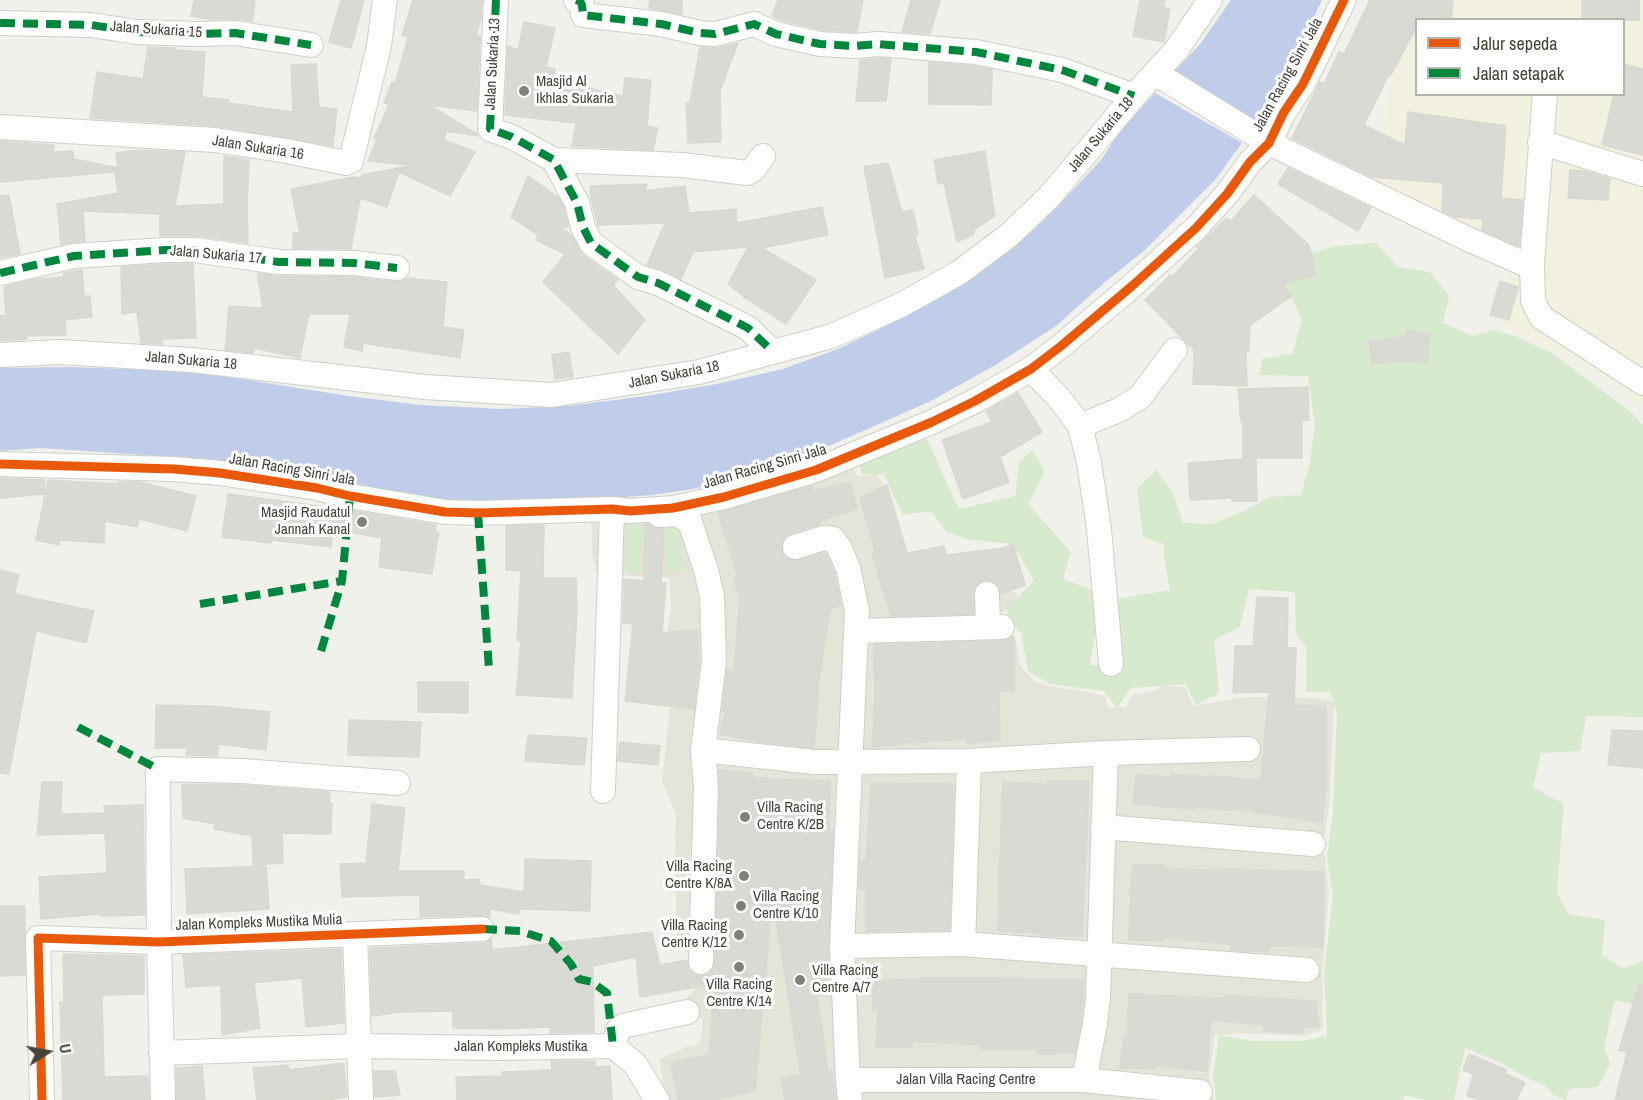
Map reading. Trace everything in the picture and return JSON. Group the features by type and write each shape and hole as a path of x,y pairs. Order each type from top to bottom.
{"street":[{"name":"Jalan Sukaria 16","path":"0,127 215,140 351,162 379,46 385,0"},
{"name":"Jalan Sukaria 13","path":"496,0 490,129 512,137 554,160"},
{"path":"576,0 582,5 583,15 661,24 700,33 715,34 754,24 776,34 820,44 855,46 878,44 976,52 1062,70 1134,96"},
{"name":"Jalan Sukaria 18","path":"0,355 60,352 192,360 425,387 552,395 699,372 832,336 901,305 960,272 1008,236 1049,197 1134,96 1159,75 1210,0"},
{"name":"Jalan Racing Sinri Jala","path":"0,464 174,468 317,488 445,512 478,513 612,509 630,511 673,508 724,497 816,470 932,422 975,401 1030,369 1132,286 1196,228 1227,194 1303,84 1344,0"},
{"name":"Jalan Sukaria 15","path":"0,23 91,25 137,32 183,34 235,33 311,45"},
{"path":"1159,75 1266,140 1470,240 1532,267"},
{"path":"1545,96 1532,267 1533,302 1541,317 1643,383"},
{"path":"1540,142 1643,174"},
{"path":"763,156 753,170 747,173 682,165 554,160 577,204 583,227 591,243 638,277 658,284 748,328 773,352"},
{"name":"Jalan Sukaria 17","path":"0,273 74,256 165,250 195,250 279,262 354,262 397,268"},
{"path":"1080,426 1119,410 1140,397 1175,350"},
{"path":"1030,369 1059,399 1080,426 1089,462 1099,530 1111,664"},
{"path":"603,791 612,509"},
{"path":"636,516 677,514 690,522 712,596 714,662 703,750 706,787 701,962"},
{"name":"Jalan Villa Racing Centre","path":"795,547 824,538 833,540 840,549 848,568 857,611 842,946 849,1090 1084,1080 1200,1092"},
{"path":"857,631 995,627 987,594"},
{"path":"703,750 814,762 850,762 969,761 1106,753 1248,749"},
{"path":"1084,1080 1095,1024 1106,753"},
{"path":"963,944 969,761"},
{"name":"Jalan Kompleks Mustika Mulia","path":"163,1100 158,769 242,771 398,783"},
{"path":"1102,827 1313,844"},
{"name":"Jalan Kompleks Mustika Mulia","path":"42,1100 38,938 159,942 482,929"},
{"name":"Jalan Kompleks Mustika Mulia","path":"355,935 361,1100"},
{"path":"842,946 963,944 1307,970"},
{"path":"657,1100 635,1064 613,1046 618,1030 623,1026 687,1012"},
{"path":"161,1053 358,1046"},
{"name":"Jalan Kompleks Mustika","path":"358,1046 499,1048 613,1046"}],"shaded area":[{"path":"1403,0 1643,0 1643,408 1578,361 1496,321 1516,260 1369,201 1404,19"},
{"path":"849,460 858,477 875,474 887,487 921,595 1005,588 1017,594 1016,607 996,614 1015,637 1020,666 1035,682 1105,696 1109,708 1126,707 1132,695 1151,692 1165,685 1186,688 1192,706 1247,697 1318,698 1334,702 1329,806 1323,842 1329,891 1322,972 1323,1027 1321,1030 1305,1036 1246,1033 1215,1035 1209,1076 1214,1100 666,1100 659,1059 686,1047 699,1045 703,1019 691,1014 686,999 699,985 700,957 686,952 677,945 676,814 662,781 670,706 666,642 671,605 669,578 597,574 592,555 591,507 642,505"}],"green space":[{"path":"1376,243 1398,267 1430,272 1449,296 1443,323 1473,336 1495,330 1515,336 1552,353 1630,411 1643,425 1643,717 1586,716 1580,751 1541,753 1533,787 1564,804 1557,892 1568,914 1605,920 1602,955 1623,968 1643,961 1643,1007 1615,1000 1604,1046 1610,1064 1598,1087 1569,1089 1566,1100 1550,1093 1545,1085 1465,1048 1454,1100 1426,1100 1405,1095 1403,1100 1216,1100 1213,1077 1219,1035 1252,1041 1303,1041 1327,1036 1324,971 1333,897 1327,856 1333,812 1337,713 1330,692 1306,692 1306,646 1296,635 1295,592 1249,589 1240,627 1214,640 1219,693 1196,705 1186,684 1131,688 1117,708 1104,691 1050,684 1028,671 1021,632 1004,618 1017,598 1034,581 1013,544 966,539 947,532 930,511 903,515 884,475 862,474 857,456 921,426 959,509 1016,496 1018,464 1032,449 1045,472 1028,504 1071,552 1063,579 1095,591 1095,635 1090,665 1122,666 1118,599 1170,590 1164,558 1164,544 1143,537 1137,488 1156,470 1173,493 1183,523 1212,524 1270,497 1301,495 1309,466 1315,427 1308,376 1259,375 1262,359 1292,354 1302,320 1276,263 1335,246"},
{"path":"665,522 685,525 682,572 664,571"},
{"path":"627,523 646,525 643,573 625,571"}],"water":[{"path":"1231,0 1322,0 1259,126 1175,71 1201,43"},
{"path":"1155,93 1242,143 1215,180 1144,251 1056,326 997,364 931,401 806,456 693,489 653,495 502,506 433,501 307,474 219,460 40,448 0,451 0,368 70,367 158,370 217,375 421,405 502,409 568,406 646,396 717,384 783,369 838,349 888,325 945,295 992,262 1036,228 1072,191 1101,160 1121,130"}],"building":[{"path":"194,0 255,0 253,21 191,16"},
{"path":"341,0 364,0 351,48 329,42"},
{"path":"413,0 482,0 481,19 476,35 480,36 477,111 429,105 477,134 478,136 446,131 444,140 475,152 450,196 399,172 387,207 360,198 351,249 293,248 293,233 300,233 291,189 353,177 361,178 362,175 412,165 368,161 377,139 374,138 389,105 384,103 392,82 395,84 408,37 402,35"},
{"path":"650,0 682,0 682,14 649,8"},
{"path":"778,0 863,0 857,32 822,30 781,20 772,16"},
{"path":"911,0 940,0 930,34 902,32"},
{"path":"1140,0 1165,0 1163,7 1170,9 1164,42 1133,36"},
{"path":"1370,0 1453,0 1451,18 1415,18 1415,30 1391,75 1389,74 1364,125 1405,145 1408,112 1506,126 1501,198 1523,200 1519,246 1482,230 1483,219 1456,217 1442,211 1443,183 1372,177 1292,138 1320,82 1324,84 1339,52 1344,54"},
{"path":"1582,0 1639,0 1639,20 1582,18"},
{"path":"524,22 555,28 546,67 555,69 554,80 623,96 625,78 651,80 647,126 658,128 653,150 572,146 576,123 505,115 508,46 518,50"},
{"path":"738,43 720,91 721,142 688,143 686,103 690,103 700,47 718,48"},
{"path":"148,47 205,52 202,97 293,112 291,65 316,64 319,107 337,109 333,146 217,126 90,118 97,72 143,79"},
{"path":"891,59 886,101 856,101 860,60"},
{"path":"929,62 992,70 991,105 929,104"},
{"path":"1625,64 1643,69 1643,155 1602,145 1614,96 1625,96"},
{"path":"0,141 54,145 53,152 73,151 74,159 114,167 114,172 0,182"},
{"path":"141,150 185,152 175,206 224,204 224,156 249,160 248,243 197,236 160,236 160,214 83,211 85,241 61,244 57,204 118,193 114,167 118,167 116,153"},
{"path":"985,151 995,216 974,230 974,234 957,242 944,183 938,184 934,160"},
{"path":"888,163 902,212 913,210 918,235 915,236 924,269 885,278 864,167"},
{"path":"1288,168 1371,208 1358,231 1278,184"},
{"path":"1570,170 1584,171 1610,179 1608,200 1568,198"},
{"path":"528,176 558,197 564,208 568,227 560,227 571,235 583,255 618,280 613,285 645,320 618,354 543,282 565,254 536,240 538,235 511,217"},
{"path":"647,184 645,191 685,186 689,213 736,209 737,223 822,207 828,235 762,248 816,280 786,324 728,284 748,247 693,252 681,279 664,270 647,265 665,223 598,225 590,186"},
{"path":"9,195 20,254 0,258 0,196"},
{"path":"1254,195 1309,245 1316,275 1283,284 1292,296 1250,325 1249,351 1246,350 1247,386 1193,384 1194,350 1145,300 1170,275 1172,277 1199,248 1197,247 1227,218 1230,222"},
{"path":"193,264 196,338 162,339 163,344 141,343 137,312 122,314 121,267"},
{"path":"82,270 84,296 90,296 92,317 65,320 66,335 26,336 27,339 0,341 0,316 6,315 4,287 36,279 64,277 63,273"},
{"path":"257,273 279,276 353,277 395,282 406,278 447,282 443,327 464,330 460,358 363,343 362,351 344,347 350,314 309,314 300,358 254,348 253,353 225,350 229,306 263,308"},
{"path":"1500,281 1518,287 1509,320 1490,315"},
{"path":"1406,330 1430,333 1427,363 1404,361 1372,364 1369,341 1405,337"},
{"path":"569,352 573,377 555,379 552,355"},
{"path":"1308,387 1309,420 1302,420 1302,458 1243,458 1243,422 1241,422 1238,389"},
{"path":"1018,393 1042,432 1000,457 1009,482 963,499 942,440 992,422 986,411"},
{"path":"1256,458 1257,501 1232,501 1232,498 1190,500 1188,463"},
{"path":"0,478 45,480 44,494 1,498"},
{"path":"48,480 118,484 118,482 140,482 196,496 187,531 139,519 137,527 105,521 104,543 60,540 59,545 36,540"},
{"path":"850,482 857,509 791,533 784,538 781,544 781,551 792,561 825,553 834,572 841,605 830,609 818,686 814,748 720,734 725,711 722,711 727,671 734,671 740,597 733,578 738,577 718,513 812,486 813,491"},
{"path":"887,485 907,553 944,546 947,555 1004,548 1013,544 1025,585 1001,594 994,582 987,580 980,582 973,594 973,614 891,616 872,554 876,553 860,498"},
{"path":"228,494 350,510 436,525 435,532 439,532 432,574 379,567 382,538 333,529 331,547 222,537"},
{"path":"645,524 653,528 664,529 661,583 666,583 662,633 697,630 699,666 694,709 625,701 633,624 623,623 624,579 644,581"},
{"path":"544,525 543,578 576,578 577,609 572,698 516,695 521,641 517,640 521,571 506,570 506,526"},
{"path":"0,570 19,575 14,594 94,611 86,643 36,631 9,774 0,773"},
{"path":"1257,597 1288,598 1287,648 1296,648 1294,705 1326,706 1326,787 1322,823 1231,808 1231,810 1194,807 1194,809 1133,804 1136,775 1171,777 1171,774 1261,780 1269,692 1233,693 1235,646 1253,646"},
{"path":"1014,637 1014,691 999,691 1000,740 967,743 967,739 903,743 872,748 875,700 874,645 1002,641"},
{"path":"418,682 468,682 468,713 418,712"},
{"path":"156,705 211,706 270,712 266,750 218,744 218,756 186,755 188,748 155,748"},
{"path":"349,720 421,722 419,757 348,755"},
{"path":"1612,730 1643,731 1643,768 1608,765"},
{"path":"528,735 587,738 584,765 525,761"},
{"path":"620,742 660,746 658,765 618,761"},
{"path":"719,770 753,773 753,778 830,781 829,830 833,831 826,996 817,995 828,1072 832,1071 836,1100 785,1100 781,1078 801,1075 775,914 771,914 755,1091 721,1098 722,1100 678,1100 671,1062 709,1055 714,984 640,997 636,957 593,966 594,1032 550,1033 550,1027 453,1028 453,1011 400,1012 372,1016 370,948 483,943 491,939 492,950 652,932 660,965 687,960 688,968 693,974 700,976 708,974 715,962"},
{"path":"1047,781 1089,781 1082,936 1040,936 1040,933 998,931 1003,782 1047,784"},
{"path":"42,782 62,782 61,814 105,813 104,806 143,805 145,915 101,916 101,914 41,919 39,877 107,873 105,833 37,835"},
{"path":"871,783 954,784 949,930 866,931 866,890 859,889 860,860 866,861"},
{"path":"182,784 241,785 330,792 331,834 282,833 283,863 253,865 252,836 214,829 215,824 183,818"},
{"path":"372,804 405,808 398,871 464,871 464,880 479,879 480,885 524,892 525,859 591,861 590,911 520,909 519,914 490,909 490,918 481,915 420,917 420,895 342,897 340,864 366,863"},
{"path":"1133,865 1164,865 1164,868 1200,870 1324,872 1323,947 1269,946 1268,951 1241,951 1231,950 1231,944 1163,938 1163,941 1129,940"},
{"path":"266,866 269,909 187,914 185,869"},
{"path":"0,906 25,906 25,975 0,976"},
{"path":"341,949 344,1023 306,1027 302,978 254,983 260,1028 222,1035 221,985 186,987 183,955"},
{"path":"63,954 144,956 144,994 102,995 104,1077 148,1076 149,1100 63,1100 60,1002 64,1002"},
{"path":"928,978 1084,979 1081,1022 1075,1053 1037,1054 1037,1049 980,1049 981,1045 912,1041 912,1047 876,1047 878,1010 873,1010 873,981"},
{"path":"1639,984 1643,985 1643,1100 1615,1100 1627,1052 1619,1050"},
{"path":"1129,994 1225,998 1225,995 1316,1001 1319,1027 1303,1027 1302,1033 1264,1031 1264,1025 1211,1020 1207,1071 1155,1066 1155,1069 1120,1068 1124,1035 1127,1035"},
{"path":"1469,1054 1507,1070 1505,1073 1525,1083 1516,1100 1480,1100 1467,1096 1473,1074 1463,1070"},
{"path":"551,1061 595,1061 595,1067 610,1066 612,1100 457,1100 456,1077 502,1076 502,1072 552,1070"},
{"path":"344,1063 347,1097 326,1100 257,1100 253,1068 288,1065 289,1070"},
{"path":"202,1066 205,1100 177,1100 176,1068"},
{"path":"374,1071 395,1071 400,1095 375,1097"}],"marked path":[{"path":"496,0 490,129 512,137 554,160 577,203 583,227 591,243 638,277 658,283 748,328 773,352"},
{"path":"576,0 582,5 583,15 661,24 700,33 715,34 754,24 776,34 820,44 855,46 878,44 976,52 1062,70 1134,96"},
{"path":"0,23 91,25 137,32 235,33 311,45"},
{"path":"0,273 74,256 165,250 195,250 279,262 354,263 397,268"},
{"path":"321,651 342,581 350,496"},
{"path":"478,513 489,669"},
{"path":"200,604 342,581"},
{"path":"78,727 158,769"},
{"path":"482,929 520,931 551,941 571,964 579,979 592,982 607,993 613,1046"}],"cycle path":[{"path":"0,464 174,469 220,473 445,512 478,513 612,509 630,511 673,508 724,497 816,470 932,422 1031,369 1132,286 1196,228 1227,194 1250,162 1269,143 1284,112 1303,84 1344,0"},
{"path":"42,1100 38,938 159,942 482,929"}],"place":[{"name":"Masjid Al Ikhlas Sukaria","path":"524,91"},
{"name":"Masjid Raudatul Jannah Kanal","path":"362,522"},
{"name":"Villa Racing Centre K/2B","path":"745,817"},
{"name":"Villa Racing Centre K/8A","path":"744,876"},
{"name":"Villa Racing Centre K/10","path":"741,906"},
{"name":"Villa Racing Centre K/12","path":"739,935"},
{"name":"Villa Racing Centre K/14","path":"739,967"},
{"name":"Villa Racing Centre A/7","path":"800,980"}]}
